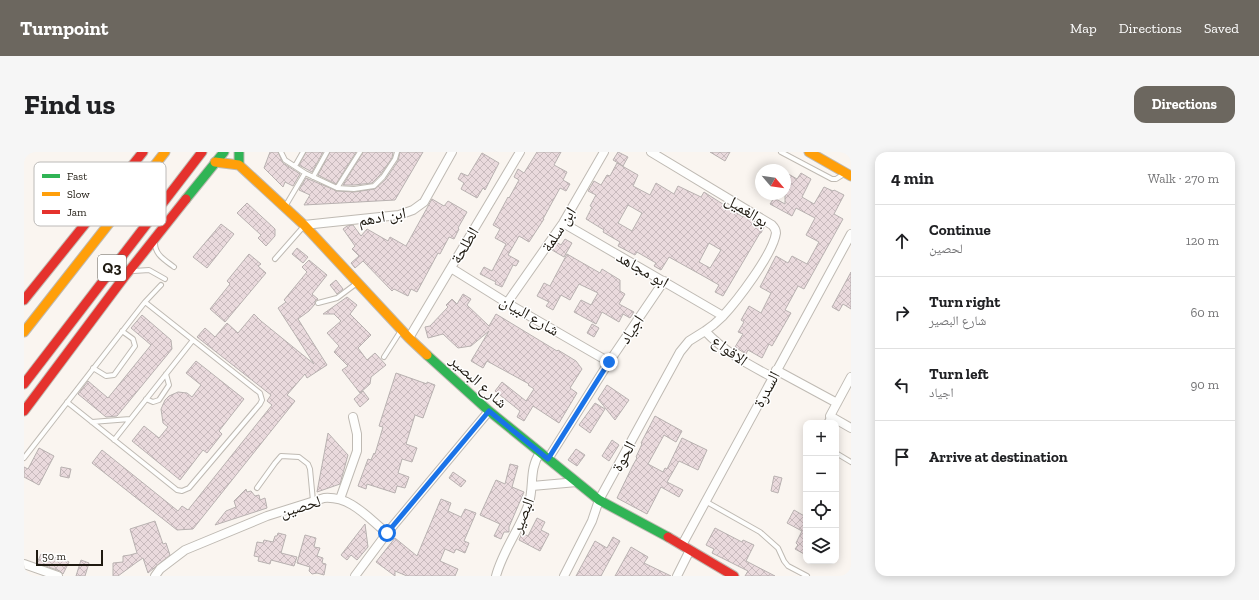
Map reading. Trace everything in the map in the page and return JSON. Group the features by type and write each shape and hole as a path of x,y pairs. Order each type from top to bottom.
{"main road":[{"path":"135,162 143,152"},
{"name":"Q3","path":"157,162 165,152"},
{"name":"Q3","path":"166,199 202,152"},
{"path":"166,224 224,152"},
{"path":"215,162 239,166 239,152"},
{"path":"809,152 823,155 848,174"},
{"name":"شارع البصير","path":"239,166 304,225 409,338 489,411 599,500 682,545 734,576"},
{"path":"24,300 84,226"},
{"name":"Q3","path":"24,332 108,226"},
{"name":"Q3","path":"24,384 145,226"},
{"path":"24,411 125,276 164,226"},
{"path":"24,318 51,284 99,238"}],"street":[{"name":"ابن ادهم","path":"304,225 399,215 413,210 424,202 452,152"},
{"name":"الطلحة","path":"409,338 520,152"},
{"name":"ابن سلمة","path":"508,303 563,223 604,152"},
{"name":"بوالغميل","path":"651,152 775,228 776,232 768,254 754,277 723,316 705,331"},
{"name":"ابو مجاهد","path":"563,223 723,316"},
{"name":"السدرة","path":"682,545 851,234"},
{"name":"شارع البيان","path":"451,268 609,362"},
{"name":"اجياد","path":"548,459 609,362 664,281"},
{"name":"الاقواع","path":"689,341 705,331 717,344 730,354 837,403"},
{"name":"الحوة","path":"564,576 592,520 599,500 680,352 689,341"},
{"path":"828,420 851,377"},
{"path":"355,576 387,533 489,411"},
{"path":"340,500 356,451 357,434 353,417"},
{"path":"839,424 851,428"},
{"name":"البصير","path":"496,576 503,557 529,502 533,468 540,453"},
{"path":"532,486 577,482"},
{"name":"لحصين","path":"155,576 160,569 186,550 267,516 313,502 332,498 350,502 387,533"},
{"path":"677,576 690,550"},
{"path":"24,564 58,576"}],"lane":[{"path":"281,152 285,160 305,173 337,188 354,189 374,186 383,177 395,159 397,152"},
{"path":"295,166 303,152"},
{"path":"313,177 327,152"},
{"path":"337,188 360,152"},
{"path":"781,152 832,179 848,174"},
{"path":"285,208 305,173"},
{"path":"275,259 304,225"},
{"path":"155,238 155,247 158,254 174,267"},
{"path":"125,276 134,270 145,269 165,279"},
{"path":"318,303 337,298 357,283"},
{"path":"24,458 144,302 161,285"},
{"path":"67,402 177,490 186,490 189,488 260,404 262,400 260,393 144,302"},
{"path":"384,357 402,330"},
{"path":"93,368 106,376 114,375 135,346 133,339 122,331"},
{"path":"114,440 193,340"},
{"path":"146,399 153,402 159,400 169,385 166,374"},
{"path":"92,422 130,419"},
{"path":"839,455 851,462"},
{"path":"257,488 275,463 282,456 299,457 304,460 310,469 313,502"},
{"path":"705,501 760,532 778,548 788,566 807,576"}],"building":[{"path":"270,152 278,152 283,163 300,174 293,186 285,182 283,187 264,168"},
{"path":"306,152 323,152 312,172 299,165"},
{"path":"330,152 356,152 336,184 318,175"},
{"path":"363,152 393,152 392,158 380,175 372,183 343,185"},
{"path":"400,152 423,152 395,200 304,205 310,195 299,190 306,178 337,191 354,192 375,189 386,179 398,161"},
{"path":"537,152 561,152 554,165 567,172 563,180 570,184 566,191 560,188 544,219 529,242 519,236 508,255 519,261 516,266 513,265 502,287 495,284 496,282 480,274 484,267 492,271 506,244 495,238 500,229 493,225 519,180 514,177 518,169 524,173"},
{"path":"618,152 628,157 623,166 613,160"},
{"path":"710,152 730,152 725,161"},
{"path":"482,153 499,163 485,190 483,188 477,198 461,189 464,183 458,179 461,173 468,176"},
{"path":"617,163 638,175 633,186 650,195 656,183 674,194 678,186 701,197 704,192 743,217 744,215 764,227 723,296 715,292 719,285 669,257 661,270 654,266 656,263 637,252 635,255 618,246 620,242 603,232 604,230 586,219 592,207 590,206 596,195 588,191 594,181 601,185 607,175 610,176","holes":["628,205 642,213 632,231 618,223","709,243 721,250 710,268 699,262"]},
{"path":"801,173 811,179 802,197 814,204 824,187 844,195 834,214 843,219 804,289 798,286 785,310 791,313 772,346 769,344 762,358 748,350 746,354 735,347 743,334 738,332 744,322 741,320 749,306 761,313 771,293 760,287 776,256 788,263 792,256 807,264 819,242 806,235 815,218 796,208 792,216 770,204 773,200 778,200 785,204 785,200 791,200 791,176 797,179"},
{"path":"432,199 444,206 448,201 467,212 454,239 449,237 440,254 438,253 417,292 411,289 408,296 394,289 392,291 363,261 355,268 351,263 359,256 352,249 355,246 343,229 347,226 353,225 361,236 367,229 388,241 390,237 406,246"},
{"path":"247,203 275,229 275,236 266,246 258,238 261,235 237,213"},
{"path":"221,224 234,234 207,268 193,257"},
{"path":"565,239 572,243 564,257 552,250 556,242 561,245"},
{"path":"297,248 308,257 303,263 292,254"},
{"path":"249,254 261,264 258,266 266,273 225,322 210,309 230,284 227,281"},
{"path":"567,254 600,273 602,269 620,280 620,291 625,294 619,304 634,312 630,318 623,314 619,322 602,312 596,324 574,312 581,300 591,305 598,293 579,284 570,300 561,295 553,310 546,306 549,302 537,296 544,283 550,286"},
{"path":"309,260 327,275 312,294 318,299 315,301 315,304 309,311 298,319 327,365 307,378 305,374 287,395 295,401 193,529 177,530 92,463 102,450 178,511 182,506 188,510 272,405 267,401 271,395 197,337 205,328 215,337 227,323 238,333 254,314 314,364 278,308 286,302 284,300 307,272 302,267"},
{"path":"851,272 851,309 843,304 839,311 832,307"},
{"path":"336,280 343,289 337,294 330,285"},
{"path":"463,294 471,299 467,305 489,326 496,314 576,361 582,369 570,388 577,393 559,423 533,406 524,421 517,417 520,411 495,391 502,382 526,401 534,389 528,385 529,384 487,361 483,368 471,361 489,331 471,346 458,348 443,334 428,338 425,327 430,326 448,307 446,305 452,299 457,304"},
{"path":"347,297 357,305 350,314 371,335 358,348 367,360 375,353 386,365 371,377 370,384 360,393 342,370 348,366 334,352 339,346 327,333 341,321 334,314 323,314"},
{"path":"142,315 171,340 172,349 117,416 106,417 78,394 88,381 108,398 151,345 131,328"},
{"path":"592,324 599,328 594,337 587,333"},
{"path":"196,361 244,399 219,431 222,434 207,453 203,450 180,480 132,441 144,426 159,438 168,427 163,423 161,409 165,400 169,396 178,392 187,393 192,397 201,385 186,373"},
{"path":"396,373 427,384 427,382 435,385 423,418 415,415 406,444 417,448 412,462 402,459 398,473 409,477 405,488 397,486 395,493 367,484 366,489 358,486 368,459 371,460 374,453 375,454 383,427 379,426"},
{"path":"607,385 629,400 615,420 598,399"},
{"path":"363,391 369,399 360,407 354,399"},
{"path":"595,403 605,409 590,433 579,425"},
{"path":"655,416 682,431 676,442 664,435 648,464 663,472 665,468 667,469 682,438 707,450 698,470 679,461 667,482 683,490 679,497 661,487 647,514 617,498 637,458 636,457 642,444 641,443"},
{"path":"328,433 348,455 340,484 317,492"},
{"path":"612,440 619,445 609,461 602,456"},
{"path":"39,448 54,456 39,485 24,477 24,467 28,469"},
{"path":"576,449 585,455 577,466 568,460"},
{"path":"510,464 518,466 512,487 524,492 509,527 509,532 504,532 501,539 494,536 500,524 480,515 496,480 505,484"},
{"path":"61,467 71,469 69,478 60,476"},
{"path":"453,472 466,481 461,487 449,478"},
{"path":"774,476 782,478 778,493 771,491"},
{"path":"246,489 247,492 251,491 255,496 259,495 260,500 265,498 267,508 215,525 226,511 236,507 234,501"},
{"path":"441,499 451,503 448,511 461,517 465,509 476,513 464,541 469,543 465,553 456,549 454,553 445,549 440,561 458,569 455,576 407,576 395,571 395,576 376,562 395,538 417,556"},
{"path":"794,510 803,515 803,553 795,549 798,545 796,543 802,531 787,523"},
{"path":"537,518 545,522 541,530 549,534 540,551 519,540 522,533 528,536"},
{"path":"155,521 163,544 166,543 170,555 148,573 143,558 118,576 113,576 113,563 123,562 123,556 137,553 130,529"},
{"path":"365,524 368,547 357,560 351,555 347,560 341,555"},
{"path":"715,528 742,542 743,540 754,545 746,561 775,576 745,576 748,571 712,553 714,549 706,545"},
{"path":"278,533 286,535 281,553 297,557 294,566 271,560 270,564 258,561 259,557 254,556 257,542 263,543 264,540 273,542"},
{"path":"305,535 316,538 314,547 320,548 317,556 323,558 322,563 326,564 324,575 317,573 312,574 309,571 310,567 297,563"},
{"path":"613,537 620,541 601,576 576,576 595,541 607,548"},
{"path":"631,547 648,557 644,563 671,576 615,576"},
{"path":"41,554 55,559 57,556 69,562 63,574 60,571 37,563"},
{"path":"81,560 89,563 85,576 76,576"}],"traffic: fast":[{"path":"186,199 224,152"},
{"path":"239,152 239,165"},
{"path":"427,355 489,411 599,500 668,537"}],"traffic: slow":[{"path":"157,162 165,152"},
{"path":"809,152 851,176"},
{"path":"215,162 239,165 304,225 409,338 427,355"},
{"path":"24,332 107,226"}],"traffic: jam":[{"path":"135,162 143,152"},
{"path":"166,199 202,152"},
{"path":"166,224 186,199"},
{"path":"24,300 84,226"},
{"path":"24,384 145,226"},
{"path":"24,411 125,276 165,226"},
{"path":"668,537 734,576"}],"route":[{"path":"387,533 489,411 548,459 609,362"}]}
